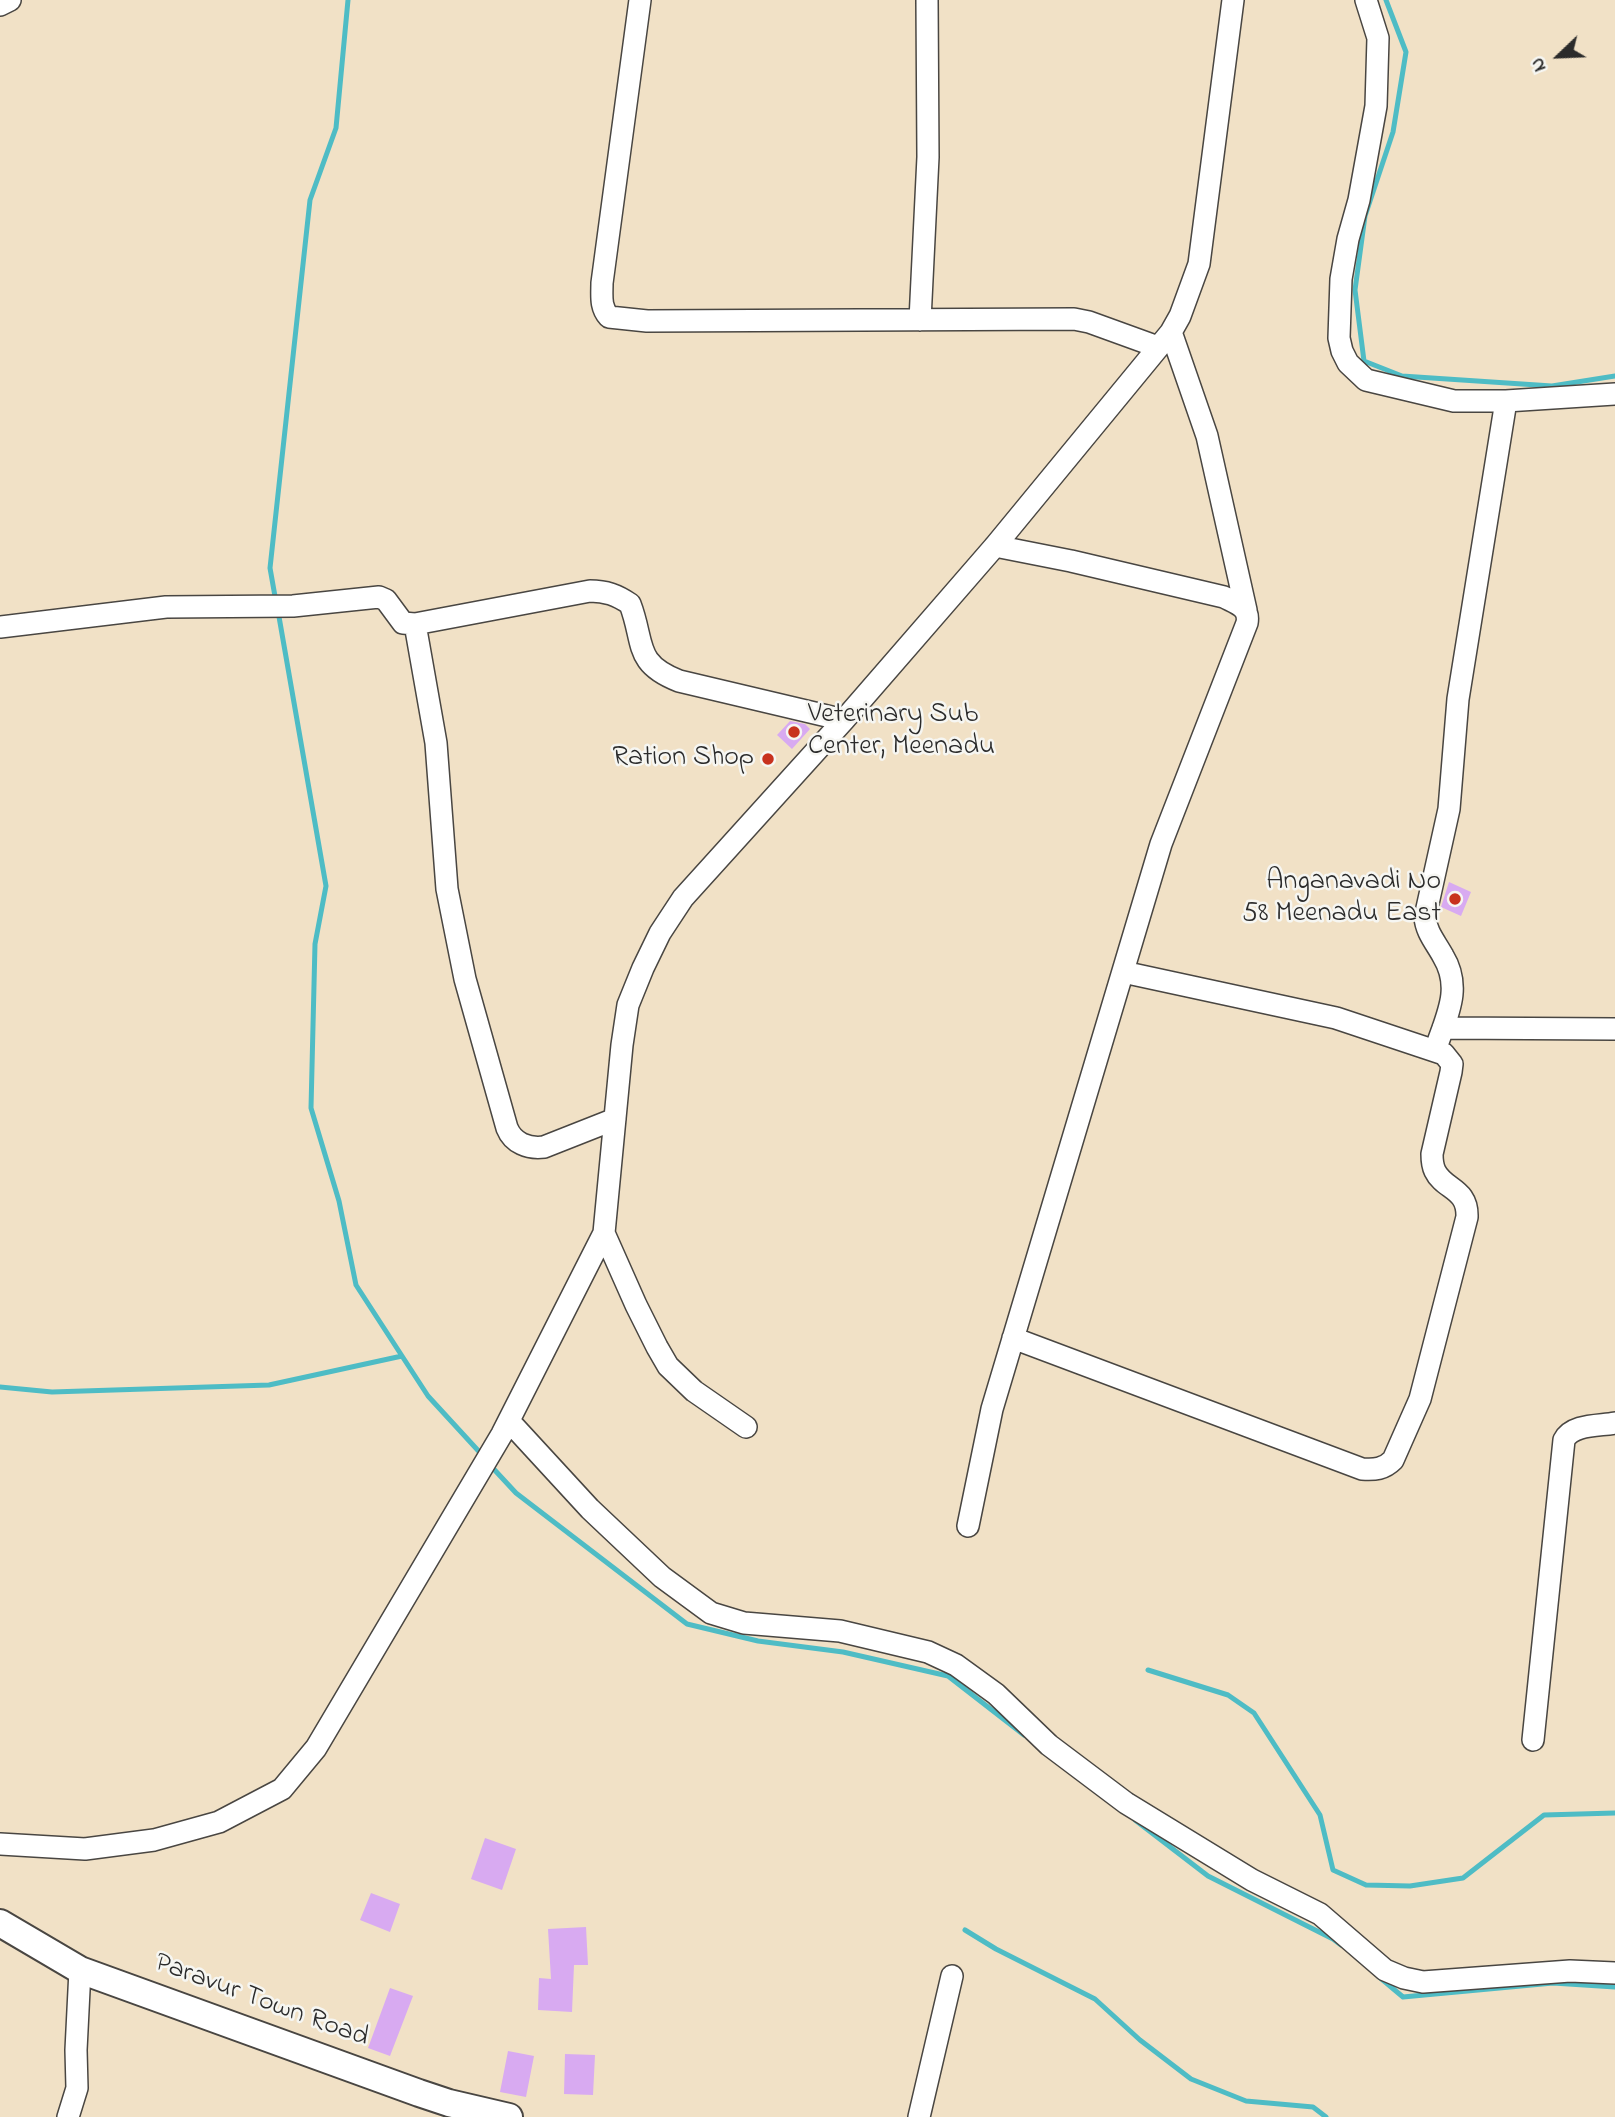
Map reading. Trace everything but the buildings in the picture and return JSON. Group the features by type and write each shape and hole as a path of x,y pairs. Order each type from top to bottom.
{"main road":[{"name":"Paravur Town Road","path":"0,1923 80,1970 419,2093 509,2117"}],"street":[{"path":"639,0 602,283 604,312 610,317 637,321 1074,319 1165,340"},
{"path":"920,320 928,157 927,0"},
{"path":"0,1844 85,1849 154,1840 219,1822 282,1789 316,1748 505,1428 604,1233 628,1005 660,933 683,898 844,720 995,545 1165,340 1189,295 1199,264 1233,0"},
{"path":"1366,0 1378,38 1376,106 1341,279 1339,338 1348,363 1366,380 1454,401 1506,401 1615,394"},
{"path":"968,1526 992,1409 1161,844 1249,615 1207,436 1165,340"},
{"path":"1435,1051 1454,990 1449,965 1425,924 1425,917 1449,809 1458,699 1506,401"},
{"path":"995,545 1224,597 1246,610"},
{"path":"0,626 166,607 293,606 379,597 386,600 403,623 415,624 496,607 603,591 630,604 643,655 658,672 678,681 844,720"},
{"path":"415,624 436,743 447,889 465,979 507,1128 516,1141 534,1149 615,1119"},
{"path":"1013,1338 1362,1469 1386,1467 1393,1460 1420,1399 1467,1217 1462,1196 1439,1178 1432,1166 1432,1154 1452,1064 1444,1054 1336,1018 1123,972"},
{"path":"1443,1028 1615,1029"},
{"path":"604,1233 636,1305 668,1366 694,1391 746,1427"},
{"path":"1533,1740 1564,1440 1574,1429 1615,1423"},
{"path":"505,1428 662,1577 711,1613 744,1623 840,1631 928,1652 956,1665 996,1694 1049,1745 1126,1803 1252,1880 1320,1914 1385,1970 1404,1979 1423,1982 1570,1971 1615,1973"},
{"path":"68,2117 77,2088 80,1970"},
{"path":"919,2117 952,1976"}],"waterway":[{"path":"276,602 270,568 310,200 336,128 348,0"},
{"path":"1386,0 1406,52 1393,132 1365,216 1355,290 1364,361 1402,376 1552,386 1615,376"},
{"path":"278,611 326,886 315,944 311,1108 339,1201 356,1285 402,1356"},
{"path":"0,1387 52,1392 269,1385 402,1356 428,1396 484,1457"},
{"path":"490,1465 516,1493 687,1624 758,1641 843,1652 948,1676 1024,1735"},
{"path":"1148,1670 1228,1695 1254,1713 1320,1815 1333,1870 1366,1885 1410,1886 1463,1878 1544,1815 1615,1813"},
{"path":"1135,1820 1208,1876 1341,1945"},
{"path":"965,1930 996,1949 1095,1999 1140,2040 1191,2079 1246,2101 1313,2107 1326,2117"},
{"path":"1378,1976 1403,1997 1553,1983 1615,1987"}],"place":[{"name":"Veterinary Sub Center, Meenadu","path":"794,732"},
{"name":"Ration Shop","path":"768,759"},
{"name":"Anganavadi No 58 Meenadu East","path":"1455,899"}]}
